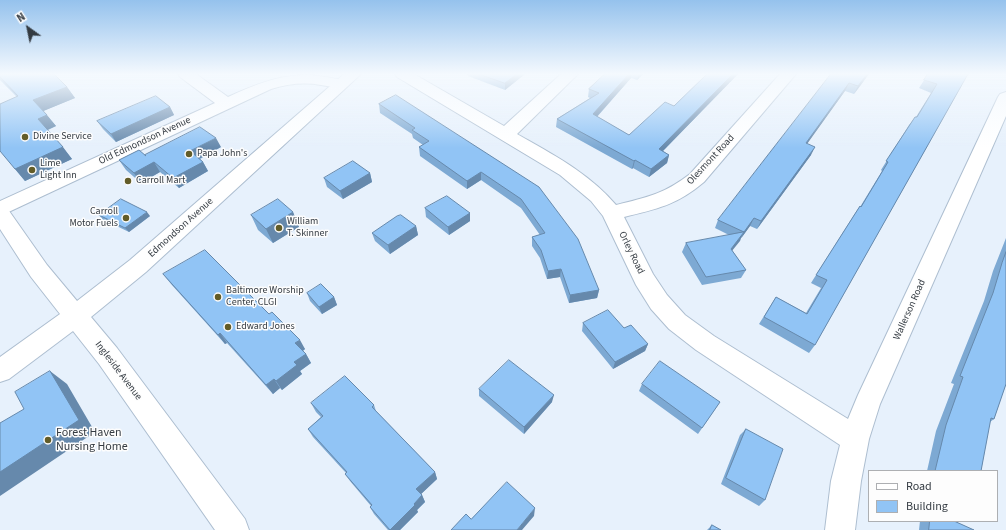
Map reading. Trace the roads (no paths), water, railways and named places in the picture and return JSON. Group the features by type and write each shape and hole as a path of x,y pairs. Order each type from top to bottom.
{"street":[{"path":"220,99 226,103"},
{"name":"Old Edmondson Avenue","path":"0,210 236,99"},
{"name":"Edmondson Avenue","path":"0,371 76,316 138,266 324,99"},
{"name":"Orley Road","path":"444,99 567,171 598,196 612,213 644,279 659,302 677,322 705,343 855,440"},
{"path":"505,135 544,99"},
{"name":"Olesmont Road","path":"612,213 657,202 681,192 697,178 766,99"},
{"name":"Wallerson Road","path":"840,530 846,481 855,440 867,404 1005,99"},
{"name":"Ingleside Avenue","path":"0,213 39,271 108,356 234,530"}],"place":[{"name":"Divine Service","path":"25,137"},
{"name":"Papa John's","path":"189,154"},
{"name":"Lime Light Inn","path":"32,170"},
{"name":"Carroll Mart","path":"128,181"},
{"name":"Carroll Motor Fuels","path":"126,218"},
{"name":"William T. Skinner","path":"279,228"},
{"name":"Baltimore Worship Center, CLGI","path":"218,297"},
{"name":"Edward Jones","path":"228,327"},
{"name":"Forest Haven Nursing Home","path":"48,440"}]}
